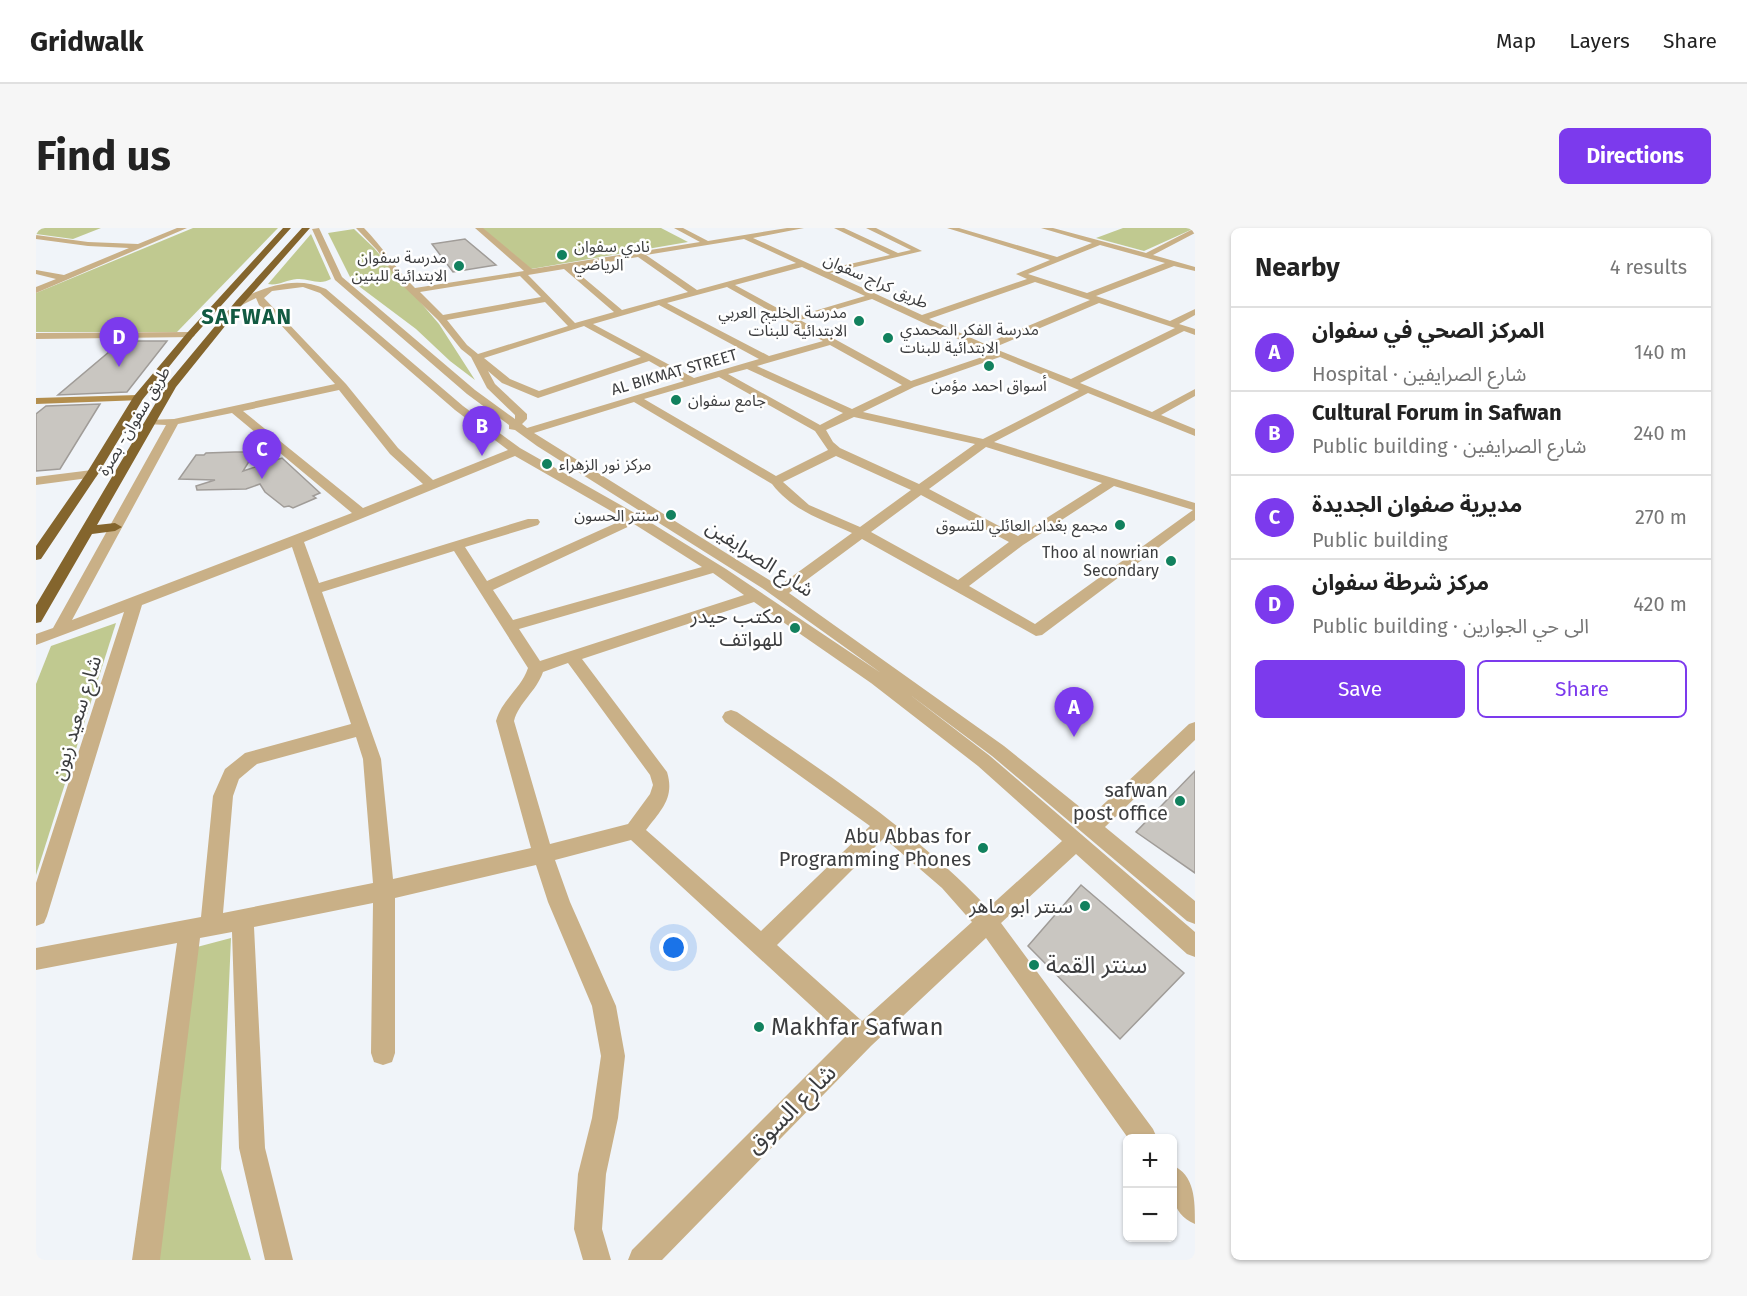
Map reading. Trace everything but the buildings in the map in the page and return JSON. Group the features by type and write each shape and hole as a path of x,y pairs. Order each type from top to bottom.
{"highway":[{"path":"36,556 93,474 138,398 190,335 287,228"},
{"name":"طريق سفوان- بصرة","path":"36,618 171,386 236,307 308,229"},
{"path":"213,309 236,307"},
{"path":"87,530 115,527"}],"main road":[{"path":"36,401 138,398"}],"street":[{"path":"36,290 183,228"},
{"path":"308,229 328,228"},
{"path":"360,228 380,248 413,291 441,318 475,358 491,386 521,414 522,429"},
{"path":"479,228 526,273 545,299 574,327"},
{"path":"678,228 705,242"},
{"path":"413,291 800,228"},
{"path":"838,228 898,256"},
{"path":"821,273 918,251 870,228"},
{"path":"951,228 1056,259"},
{"path":"1045,228 1195,269"},
{"name":"شارع الصرايفين","path":"308,229 338,278 471,392 542,444 778,593 998,751 1195,946"},
{"path":"1146,256 1195,230"},
{"path":"1079,237 1095,231"},
{"path":"708,232 722,240"},
{"path":"36,237 88,244 141,246"},
{"name":"طريق كراج سفوان","path":"745,237 985,348 1195,433"},
{"path":"1099,243 1020,274 1032,280 1195,332"},
{"path":"639,254 694,292"},
{"path":"985,348 1173,263"},
{"path":"475,358 659,302 803,264"},
{"path":"565,266 621,313"},
{"path":"36,272 65,278"},
{"path":"923,318 1032,280"},
{"path":"236,307 265,292 298,284 320,289 344,283"},
{"path":"728,284 910,385"},
{"name":"شارع الصرايفين","path":"320,289 516,451 635,519 756,596 877,679 984,761 1195,915"},
{"path":"265,292 260,298 262,303 283,322 342,386 394,452 432,486"},
{"path":"792,320 874,296"},
{"path":"441,318 545,299"},
{"path":"659,302 768,360"},
{"path":"1170,324 1195,312"},
{"path":"585,324 694,382"},
{"path":"1071,383 1183,328"},
{"path":"36,336 190,335"},
{"name":"AL BIKMAT STREET","path":"493,434 522,429 563,411 636,399 831,341"},
{"path":"820,429 910,385 1000,354"},
{"path":"475,358 506,381 538,395 563,411"},
{"path":"538,395 649,358"},
{"path":"750,366 851,412 984,443 1195,507"},
{"path":"720,374 820,429 828,444 836,451 919,489 1018,542"},
{"path":"471,392 506,381"},
{"path":"150,422 174,422 342,386"},
{"path":"778,593 863,534 919,489 984,443 1086,390"},
{"path":"1152,416 1195,392"},
{"path":"636,399 776,481 785,495 795,504 863,534 1036,631 1195,514"},
{"path":"234,409 362,513"},
{"path":"57,632 174,422"},
{"path":"36,640 297,540 516,451"},
{"path":"776,481 836,451"},
{"path":"36,481 93,474"},
{"path":"585,491 604,482"},
{"path":"958,587 1018,542 1112,482"},
{"path":"484,588 635,519"},
{"path":"313,590 533,522"},
{"path":"297,540 372,759 384,892 383,1053"},
{"path":"457,545 536,668"},
{"path":"509,627 714,568"},
{"path":"536,668 756,596"},
{"name":"شارع سعيد زبون","path":"36,916 135,602"},
{"path":"36,959 384,892 634,831 658,797 662,786 658,772 572,657"},
{"path":"536,668 529,687 512,702 506,721 543,855 559,902 583,952 604,1006 613,1056 605,1118 592,1174 588,1229 597,1260"},
{"path":"731,717 884,825 949,881 988,922 1141,1134"},
{"path":"146,1260 223,796 232,774 251,758 360,729"},
{"name":"شارع السوق","path":"642,1260 862,1037 1194,730"},
{"path":"760,946 884,825"},
{"path":"634,831 862,1037"},
{"path":"243,920 252,1148 279,1260"},
{"path":"1177,1184 1195,1210"}],"green space":[{"path":"36,228 101,228 73,239 36,234"},
{"path":"193,228 278,228 177,332 36,332 36,293"},
{"name":"نادي سفوان الرياضي","path":"482,228 661,228 688,242 531,269"},
{"path":"1123,228 1195,228 1144,251 1096,238"},
{"path":"354,229 374,248 439,324 475,380 450,361 416,329 352,281 328,233"},
{"path":"311,234 331,279 318,282 297,279 268,284"},
{"path":"116,623 36,875 36,684 51,646"},
{"path":"231,938 221,1169 251,1260 149,1260 197,947"}],"place":[{"name":"نادي سفوان الرياضي","path":"562,255"},
{"name":"مدرسة سفوان الابتدائية للبنين","path":"459,266"},
{"name":"مدرسة الخليج العربي الابتدائية للبنات","path":"859,321"},
{"name":"مدرسة الفكر المحمدي الابتدائية للبنات","path":"888,338"},
{"name":"أسواق احمد مؤمن","path":"989,366"},
{"name":"مركز شرطة سفوان","path":"119,367"},
{"name":"جامع سفوان","path":"676,400"},
{"name":"Cultural Forum in Safwan","path":"482,456"},
{"name":"مركز نور الزهراء","path":"547,464"},
{"name":"مديرية صفوان الجديدة","path":"262,479"},
{"name":"سنتر الحسون","path":"671,515"},
{"name":"مجمع بغداد العائلي للتسوق","path":"1120,525"},
{"name":"Thoo al nowrian Secondary","path":"1171,561"},
{"name":"مكتب حيدر للهواتف","path":"795,628"},
{"name":"المركز الصحي في سفوان","path":"1074,737"},
{"name":"safwan post office","path":"1180,801"},
{"name":"Abu Abbas for Programming Phones","path":"983,848"},
{"name":"سنتر ابو ماهر","path":"1085,906"},
{"name":"سنتر القمة","path":"1034,965"},
{"name":"Makhfar Safwan","path":"759,1027"}],"district":[{"name":"SAFWAN","path":"247,316"}]}
